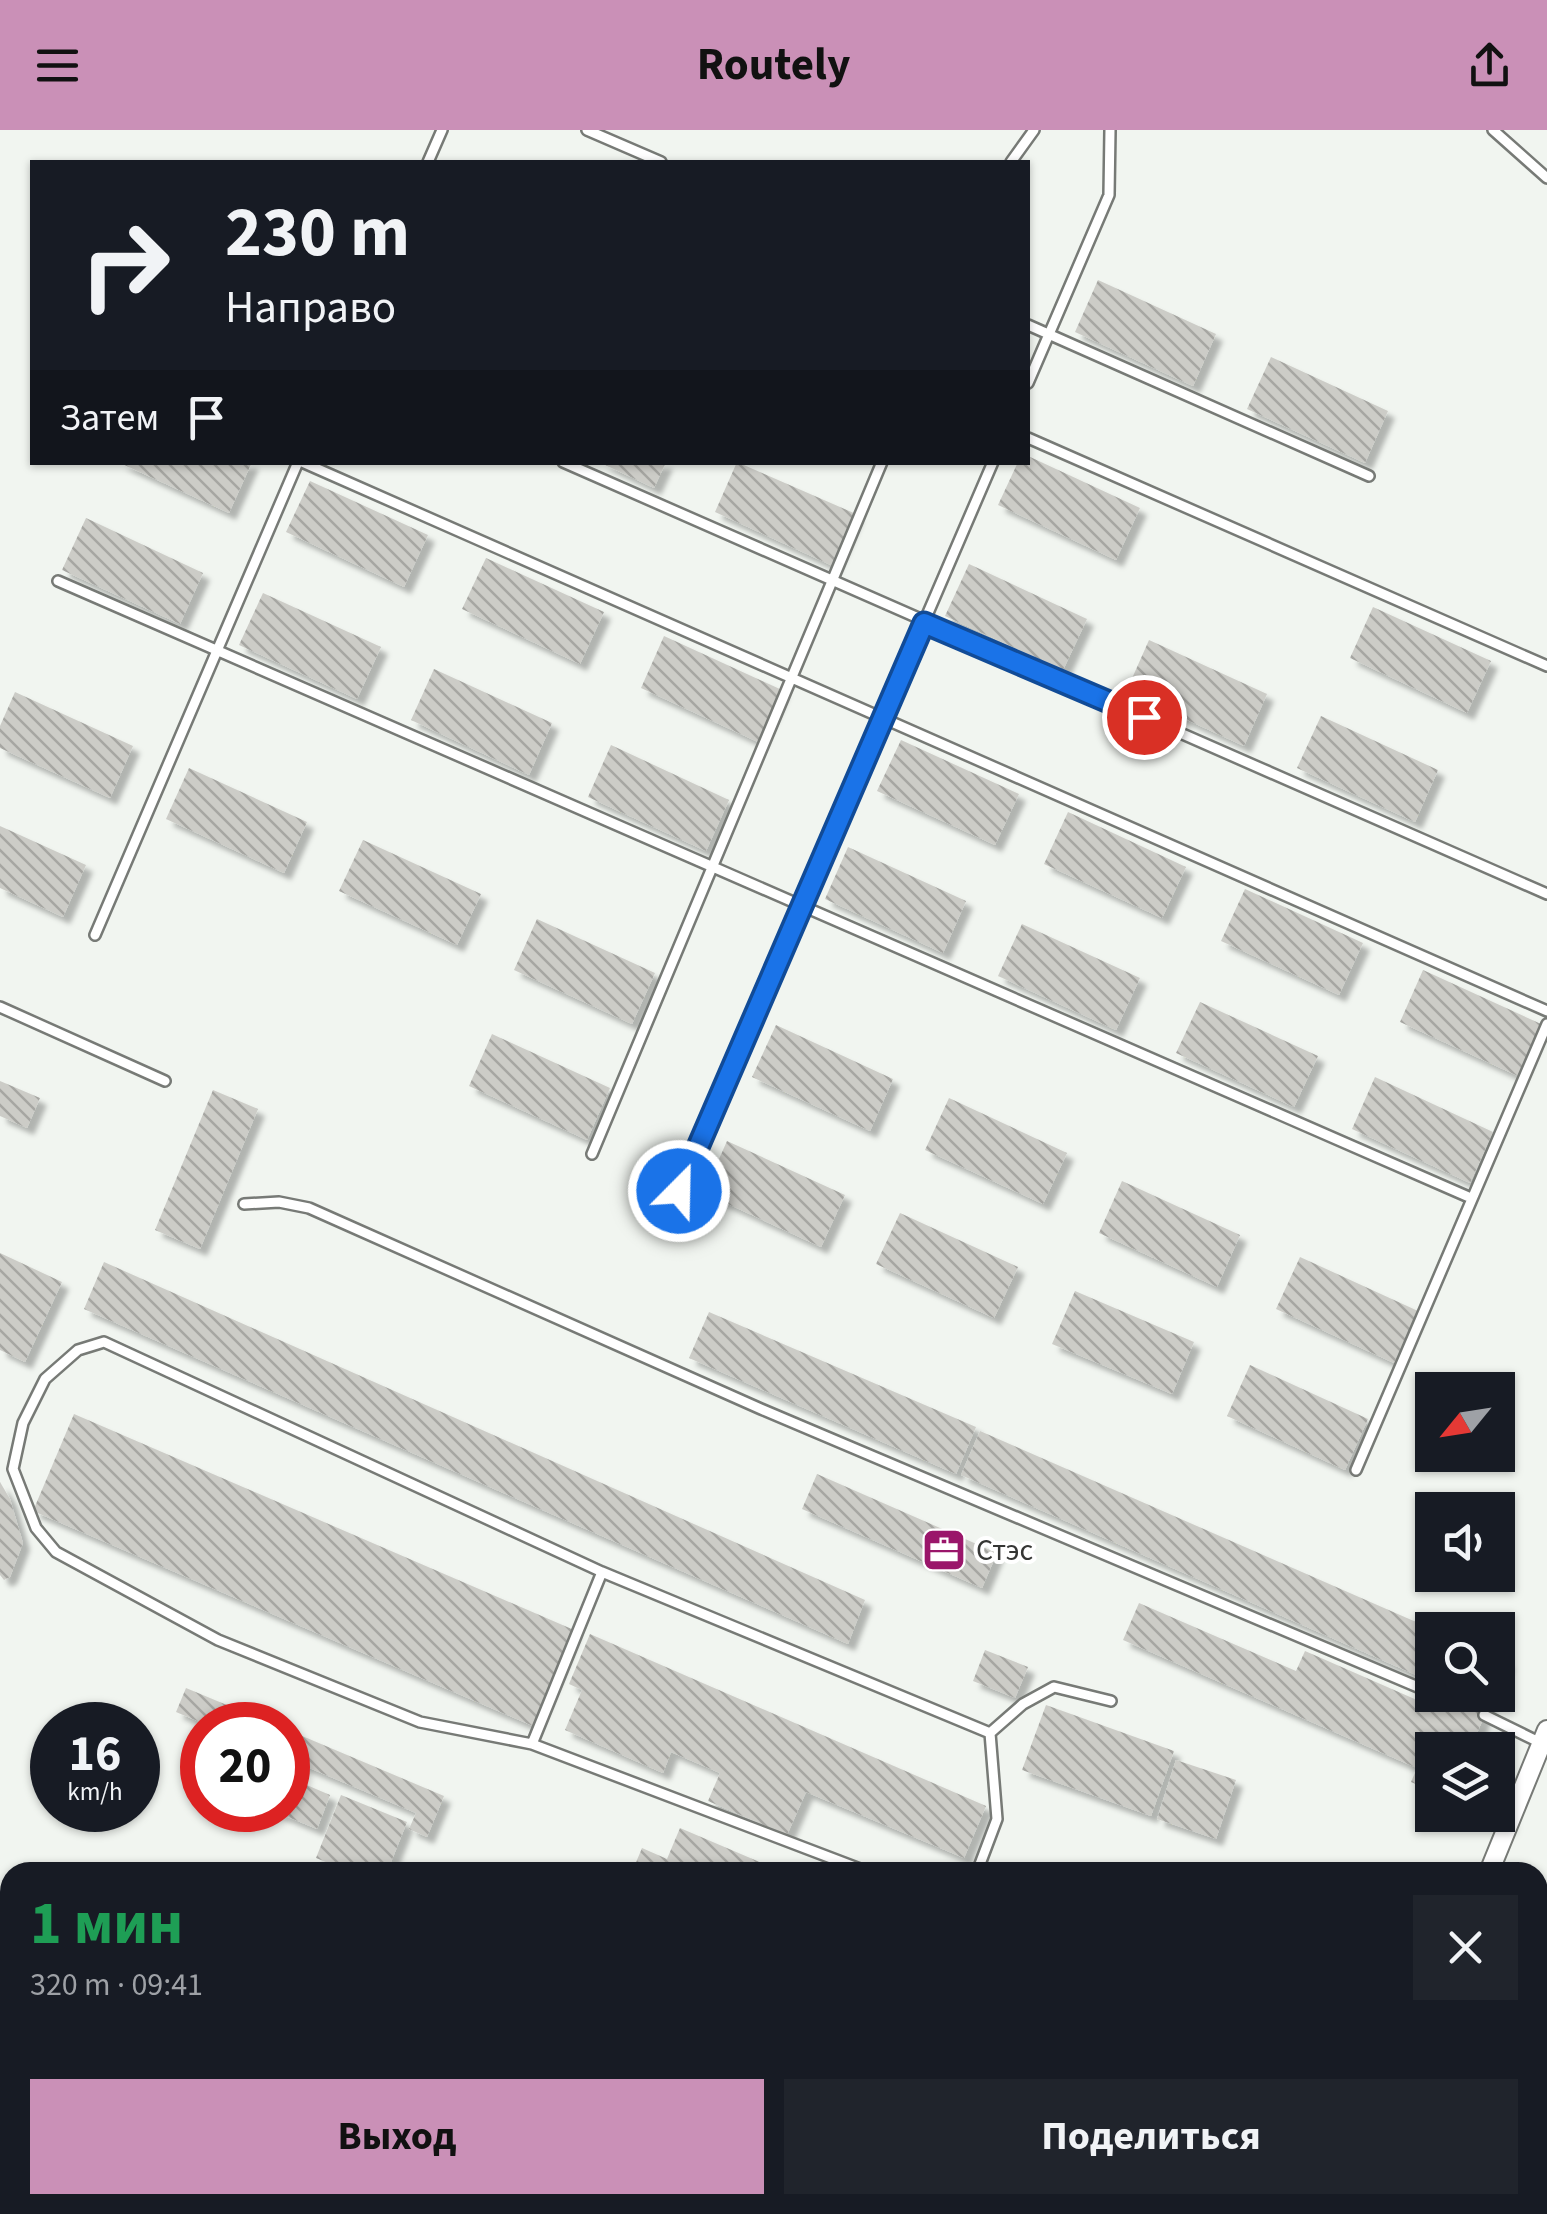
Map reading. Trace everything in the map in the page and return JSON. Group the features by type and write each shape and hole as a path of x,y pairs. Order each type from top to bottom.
{"street":[{"path":"1493,1862 1544,1736"}],"lane":[{"path":"429,160 442,130"},
{"path":"588,130 656,160"},
{"path":"1012,160 1034,130"},
{"path":"1030,379 1108,195 1110,130"},
{"path":"1493,130 1547,178"},
{"path":"1030,326 1369,476"},
{"path":"1030,439 1547,666"},
{"path":"95,935 299,465"},
{"path":"307,465 1547,1011"},
{"path":"570,465 924,623 1382,818 1547,894"},
{"path":"592,1154 881,465"},
{"path":"679,1191 993,465"},
{"path":"58,581 1471,1198"},
{"path":"0,1008 165,1081"},
{"path":"1356,1470 1547,1024"},
{"path":"244,1204 279,1202 310,1208 744,1402 1415,1686"},
{"path":"842,1862 532,1744 420,1722 218,1640 56,1552 36,1528 13,1469 24,1422 45,1379 78,1350 104,1342 602,1572 990,1733"},
{"path":"532,1744 602,1572"},
{"path":"990,1733 1023,1704 1054,1686 1111,1701"},
{"path":"1484,1715 1544,1736"},
{"path":"981,1862 997,1819 990,1733"}],"building":[{"path":"1098,280 1216,334 1193,386 1075,332"},
{"path":"1271,357 1388,411 1365,463 1247,409"},
{"path":"1030,457 1140,508 1116,560 998,505 1017,465 1030,465"},
{"path":"125,465 251,465 229,513"},
{"path":"605,465 665,465 654,488"},
{"path":"736,465 744,465 856,514 833,566 715,512"},
{"path":"310,481 428,535 404,587 286,532"},
{"path":"86,518 203,573 180,624 62,570"},
{"path":"486,558 604,612 580,664 462,609"},
{"path":"969,564 1087,619 1063,670 945,616"},
{"path":"263,593 381,647 357,699 239,645"},
{"path":"1373,607 1491,661 1467,713 1350,658"},
{"path":"664,636 782,690 758,742 641,688"},
{"path":"1149,640 1267,694 1244,746 1126,692"},
{"path":"434,669 552,723 529,775 411,720"},
{"path":"15,692 133,746 110,798 0,748 0,726"},
{"path":"1321,716 1438,770 1415,822 1297,768"},
{"path":"901,740 1019,794 995,845 877,791"},
{"path":"611,745 729,800 706,851 588,797"},
{"path":"189,768 307,822 284,873 166,819"},
{"path":"1068,812 1186,867 1162,918 1044,864"},
{"path":"0,826 86,865 63,917 0,888"},
{"path":"363,840 481,894 457,945 339,891"},
{"path":"848,847 966,901 943,953 825,899"},
{"path":"1245,889 1363,943 1339,995 1221,941"},
{"path":"537,919 655,973 632,1024 514,970"},
{"path":"1022,924 1140,978 1116,1030 998,976"},
{"path":"1423,970 1541,1024 1518,1076 1400,1022"},
{"path":"1200,1002 1318,1056 1294,1107 1176,1053"},
{"path":"776,1025 893,1079 870,1131 752,1077"},
{"path":"492,1034 610,1088 587,1140 469,1086"},
{"path":"1375,1077 1493,1132 1470,1183 1352,1129"},
{"path":"0,1081 40,1098 27,1128 0,1116"},
{"path":"213,1090 258,1109 200,1249 155,1230"},
{"path":"949,1098 1067,1153 1043,1204 925,1150"},
{"path":"727,1141 845,1195 821,1247 704,1193"},
{"path":"1122,1181 1240,1235 1217,1287 1099,1233"},
{"path":"900,1213 1018,1267 994,1318 876,1264"},
{"path":"0,1253 62,1282 25,1362 0,1350"},
{"path":"1300,1257 1418,1311 1394,1363 1276,1309"},
{"path":"104,1262 865,1600 848,1644 84,1309"},
{"path":"1075,1291 1194,1342 1172,1394 1052,1344"},
{"path":"709,1312 976,1427 956,1474 689,1358"},
{"path":"1250,1365 1368,1419 1345,1470 1227,1416"},
{"path":"74,1414 574,1630 533,1726 33,1511"},
{"path":"980,1431 1415,1622 1415,1675 961,1475"},
{"path":"817,1474 997,1553 982,1588 802,1509"},
{"path":"0,1482 10,1499 23,1543 10,1577 4,1580 0,1575"},
{"path":"1139,1603 1296,1671 1305,1651 1415,1699 1415,1712 1486,1712 1478,1732 1415,1732 1415,1767 1123,1640"},
{"path":"590,1634 986,1806 964,1858 806,1792 787,1835 708,1801 720,1773 671,1752 663,1773 565,1730 582,1690 569,1684"},
{"path":"985,1650 1028,1667 1015,1698 973,1681"},
{"path":"186,1688 220,1702 180,1702"},
{"path":"1046,1705 1174,1751 1151,1816 1022,1770"},
{"path":"310,1739 444,1796 427,1837 409,1829 416,1813 310,1768"},
{"path":"1176,1760 1236,1780 1216,1839 1157,1819"},
{"path":"310,1786 330,1795 317,1829 310,1826"},
{"path":"341,1795 407,1822 391,1862 326,1862 316,1858"},
{"path":"680,1828 760,1862 636,1862 642,1848 667,1859"}],"place":[{"name":"Стэс","path":"944,1550"}],"route":[{"path":"679,1191 924,623 1144,717"}]}
